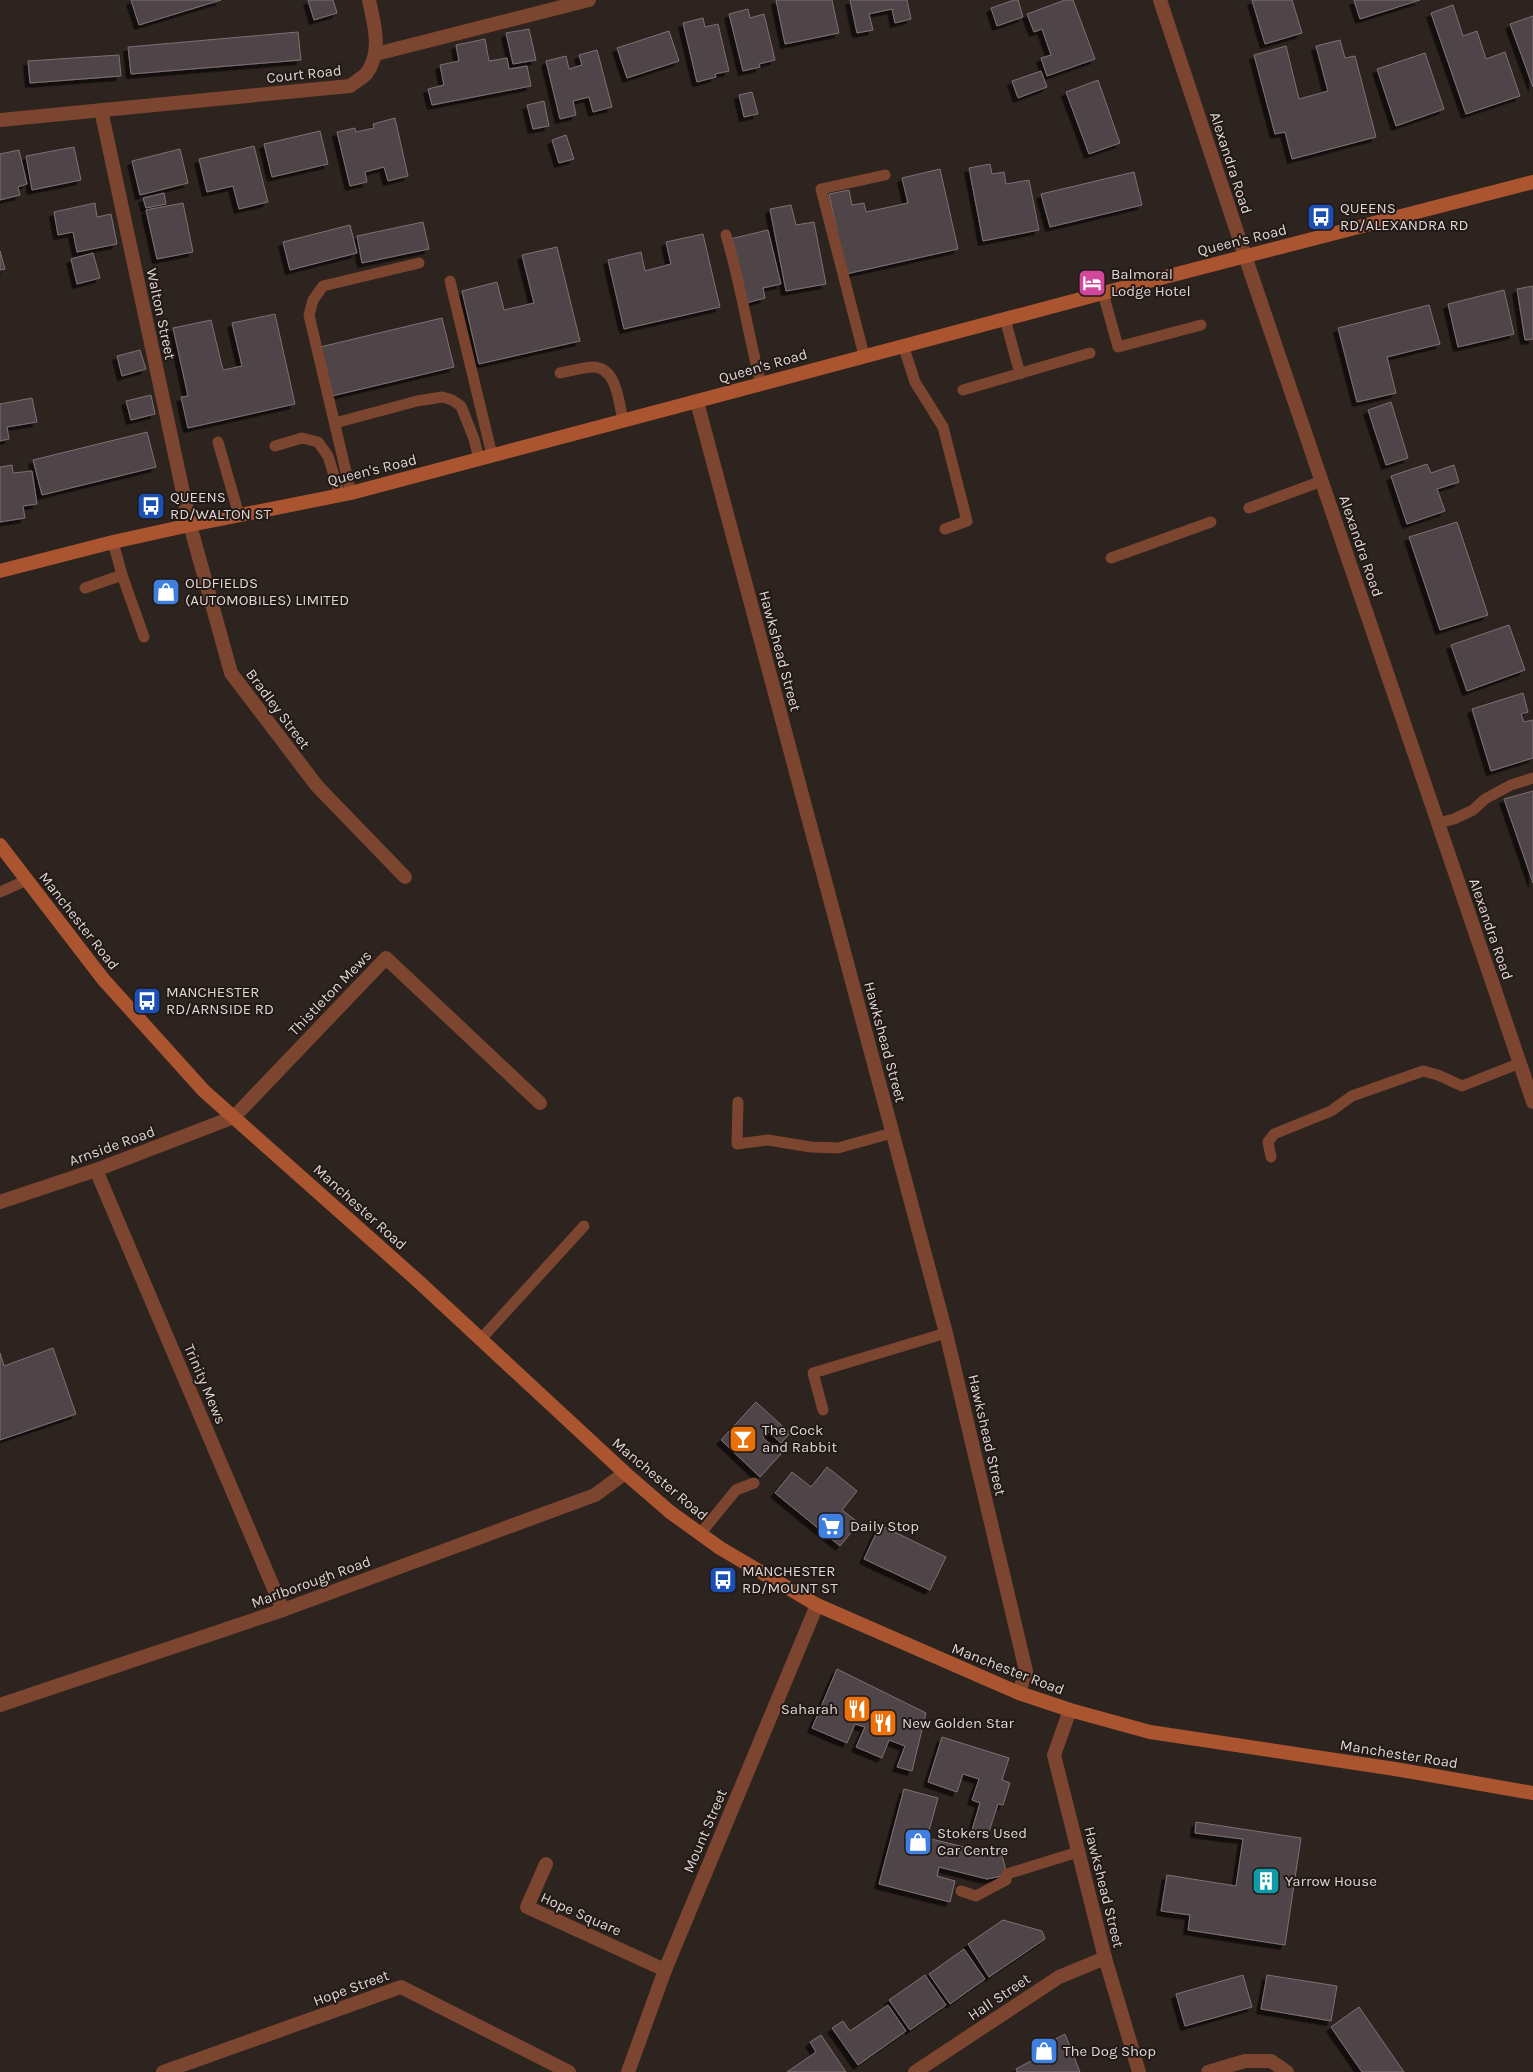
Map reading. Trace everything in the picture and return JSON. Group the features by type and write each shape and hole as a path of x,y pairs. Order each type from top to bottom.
{"main road":[{"name":"Queen's Road","path":"0,571 113,542 346,494 697,402 864,355 1005,320 1103,292 1533,182"},
{"name":"Manchester Road","path":"0,845 103,979 204,1091 418,1280 625,1473 670,1512 700,1534 817,1604 1020,1693 1070,1710 1150,1732 1395,1769 1533,1793"}],"street":[{"path":"369,0 375,30 376,54 588,0"},
{"name":"Alexandra Road","path":"1160,0 1245,256 1533,1102"},
{"name":"Court Road","path":"0,120 350,86 366,74 376,54"},
{"name":"Walton Street","path":"101,110 190,525"},
{"name":"Hawkshead Street","path":"697,402 946,1333 1026,1671 1020,1693"},
{"name":"Bradley Street","path":"190,525 231,673 317,786 405,877"},
{"name":"Thistleton Mews","path":"234,1117 386,958 540,1103"},
{"name":"Arnside Road","path":"0,1202 96,1170 234,1117"},
{"name":"Trinity Mews","path":"96,1170 284,1610"},
{"name":"Marlborough Road","path":"0,1704 284,1610 595,1495 625,1473"},
{"name":"Mount Street","path":"628,2072 665,1970 817,1604"},
{"name":"Hawkshead Street","path":"1070,1710 1054,1755 1105,1958 1140,2072"},
{"name":"Hope Square","path":"546,1864 527,1907 665,1970"},
{"name":"Hall Street","path":"915,2072 1059,1976 1105,1958"},
{"name":"Hope Street","path":"163,2072 400,1987 569,2072"},
{"path":"1208,2072 1245,2061 1271,2061 1287,2072"}],"lane":[{"path":"864,355 821,189 885,175"},
{"path":"726,236 738,278 761,384"},
{"path":"346,494 335,423 309,315 313,300 323,286 419,263"},
{"path":"450,281 486,457"},
{"path":"1103,292 1118,347 1201,325"},
{"path":"1005,320 1020,374"},
{"path":"903,345 915,382 943,427 966,521 944,529"},
{"path":"963,390 1090,354"},
{"path":"560,373 593,367 606,371 614,382 623,421"},
{"path":"335,423 442,397 452,400 461,406 486,457"},
{"path":"274,446 302,438 318,442 328,456 346,494"},
{"path":"218,442 239,515"},
{"path":"1249,508 1322,481"},
{"path":"1111,558 1211,522"},
{"path":"113,542 122,575 144,637"},
{"path":"85,588 122,575"},
{"path":"1438,823 1454,819 1473,810 1484,799 1511,784 1533,778"},
{"path":"0,892 27,880"},
{"path":"1271,1157 1268,1142 1274,1134 1331,1111 1352,1096 1393,1080 1423,1071 1438,1075 1462,1086 1520,1063"},
{"path":"738,1102 737,1144 768,1140 811,1147 838,1148 892,1134"},
{"path":"481,1339 584,1226"},
{"path":"823,1410 813,1372 946,1333"},
{"path":"700,1534 736,1490 754,1482"},
{"path":"961,1891 976,1896 1006,1880 1007,1874 1078,1852"}],"building":[{"path":"131,0 221,0 139,25"},
{"path":"308,0 333,0 337,13 314,20"},
{"path":"776,0 832,0 839,33 785,44"},
{"path":"850,0 907,0 911,19 895,23 892,9 869,14 873,30 857,33"},
{"path":"1018,0 1023,17 997,26 991,8"},
{"path":"1065,0 1073,0 1095,59 1047,76 1041,58 1051,55 1042,29 1034,32 1027,14"},
{"path":"1252,0 1292,0 1302,33 1265,44"},
{"path":"1354,0 1420,0 1360,19"},
{"path":"1453,5 1463,36 1477,31 1486,59 1505,52 1520,96 1466,114 1431,13"},
{"path":"748,9 750,18 764,14 775,60 759,64 760,67 743,71 729,14"},
{"path":"1533,16 1533,87 1510,24"},
{"path":"703,18 705,27 718,24 729,71 715,74 716,77 697,82 683,23"},
{"path":"529,29 536,60 513,64 506,33"},
{"path":"669,31 679,61 627,78 617,48"},
{"path":"298,32 301,60 131,74 128,47"},
{"path":"485,39 489,61 507,58 509,69 527,66 531,86 432,105 428,89 444,85 440,65 459,61 456,45"},
{"path":"1340,40 1345,58 1355,56 1376,137 1292,159 1285,132 1275,134 1254,55 1286,46 1299,99 1328,91 1316,46"},
{"path":"597,50 612,107 593,112 589,97 573,101 576,115 560,119 546,61 566,56 569,69 582,65 579,55"},
{"path":"1425,53 1444,109 1396,126 1377,69"},
{"path":"119,55 121,76 30,83 28,61"},
{"path":"1041,71 1047,87 1018,98 1012,81"},
{"path":"1098,80 1120,143 1089,154 1066,92"},
{"path":"752,92 758,114 744,117 739,95"},
{"path":"544,101 549,126 533,129 527,105"},
{"path":"395,118 408,176 388,181 384,167 365,172 367,182 350,186 337,132 355,128 356,132 374,128 373,124"},
{"path":"320,131 328,164 272,177 264,144"},
{"path":"566,135 574,159 559,163 552,140"},
{"path":"254,146 268,202 239,209 233,186 207,192 199,159"},
{"path":"74,147 81,180 32,190 26,156"},
{"path":"180,149 188,183 140,195 132,161"},
{"path":"19,150 27,184 18,187 20,195 0,200 0,154"},
{"path":"990,164 992,174 1004,172 1006,184 1029,180 1039,230 983,241 969,168"},
{"path":"940,169 958,249 846,274 829,194 849,190 852,205 864,203 866,212 908,203 902,178"},
{"path":"1134,172 1142,205 1050,227 1041,194"},
{"path":"164,193 166,204 146,208 143,198"},
{"path":"95,203 97,217 111,214 117,244 77,252 73,232 58,235 54,212"},
{"path":"183,203 193,252 157,259 146,210"},
{"path":"791,205 796,225 814,222 826,284 786,291 770,209"},
{"path":"423,222 429,249 362,263 357,236"},
{"path":"350,225 357,253 290,270 283,242"},
{"path":"768,230 781,284 763,288 765,298 746,303 730,239"},
{"path":"703,234 720,307 624,329 608,260 641,252 645,271 671,264 666,242"},
{"path":"557,247 580,341 479,364 462,291 497,282 504,310 534,303 522,255"},
{"path":"0,251 5,269 0,270"},
{"path":"93,253 100,278 77,284 71,259"},
{"path":"1533,286 1533,339 1525,340 1517,289"},
{"path":"1504,290 1514,334 1458,347 1448,304"},
{"path":"1429,305 1440,344 1387,357 1396,393 1357,402 1338,328"},
{"path":"275,314 295,404 188,428 181,397 188,396 173,328 211,320 223,370 242,366 232,323"},
{"path":"442,318 454,367 332,396 320,347"},
{"path":"140,350 146,369 122,376 117,356"},
{"path":"151,395 155,414 131,420 126,401"},
{"path":"32,398 37,422 7,427 9,439 0,441 0,404"},
{"path":"1391,402 1408,458 1386,465 1368,410"},
{"path":"147,432 156,467 42,495 33,460"},
{"path":"1427,464 1431,473 1454,465 1459,482 1437,489 1445,511 1407,524 1391,476"},
{"path":"12,465 13,473 32,471 37,504 23,506 25,518 0,522 0,467"},
{"path":"1457,522 1488,615 1440,630 1409,537"},
{"path":"1509,625 1525,670 1467,691 1451,645"},
{"path":"1523,693 1528,712 1521,714 1524,722 1533,720 1533,758 1491,771 1472,709"},
{"path":"1533,791 1533,883 1504,799"},
{"path":"53,1348 76,1414 0,1440 0,1353 4,1366"},
{"name":"The Cock and Rabbit","path":"756,1402 790,1433 781,1443 769,1432 763,1438 781,1454 760,1477 721,1440"},
{"path":"827,1467 857,1491 842,1510 859,1523 840,1546 775,1493 792,1472 811,1487"},
{"path":"880,1525 946,1557 930,1590 864,1559"},
{"path":"837,1669 926,1713 912,1771 897,1767 905,1746 889,1740 882,1758 856,1747 865,1727 855,1724 847,1743 812,1728"},
{"path":"942,1737 1009,1758 1002,1780 1010,1783 1003,1805 998,1804 988,1835 972,1830 980,1803 972,1800 979,1779 963,1774 957,1792 928,1782"},
{"name":"Stokers Used Car Centre","path":"904,1789 938,1798 927,1838 981,1851 1000,1847 1007,1875 987,1879 939,1867 937,1876 955,1881 950,1902 879,1884"},
{"name":"Yarrow House","path":"1196,1822 1301,1838 1285,1945 1188,1930 1190,1915 1161,1911 1167,1875 1236,1886 1243,1839 1195,1833"},
{"path":"1003,1920 1042,1931 1045,1939 989,1977 968,1944"},
{"path":"964,1949 985,1979 950,2004 929,1974"},
{"path":"925,1975 946,2005 910,2030 889,2000"},
{"path":"1243,1975 1252,2007 1185,2026 1176,1994"},
{"path":"1267,1975 1337,1986 1331,2021 1261,2009"},
{"path":"888,2005 906,2031 858,2065 832,2028 843,2021 850,2031"},
{"path":"1359,2007 1404,2072 1362,2072 1331,2027"},
{"path":"1065,2034 1080,2072 1017,2072 1016,2069 1038,2057 1034,2050"},
{"path":"821,2035 846,2072 787,2072 816,2052 810,2042"}],"place":[{"name":"QUEENS RD/ALEXANDRA RD","path":"1321,217"},
{"name":"Balmoral Lodge Hotel","path":"1092,283"},
{"name":"QUEENS RD/WALTON ST","path":"151,506"},
{"name":"OLDFIELDS (AUTOMOBILES) LIMITED","path":"166,592"},
{"name":"MANCHESTER RD/ARNSIDE RD","path":"147,1001"},
{"name":"The Cock and Rabbit","path":"743,1439"},
{"name":"Daily Stop","path":"831,1526"},
{"name":"MANCHESTER RD/MOUNT ST","path":"723,1580"},
{"name":"Saharah","path":"857,1709"},
{"name":"New Golden Star","path":"883,1723"},
{"name":"Stokers Used Car Centre","path":"918,1842"},
{"name":"Yarrow House","path":"1266,1881"},
{"name":"The Dog Shop","path":"1044,2051"}]}
